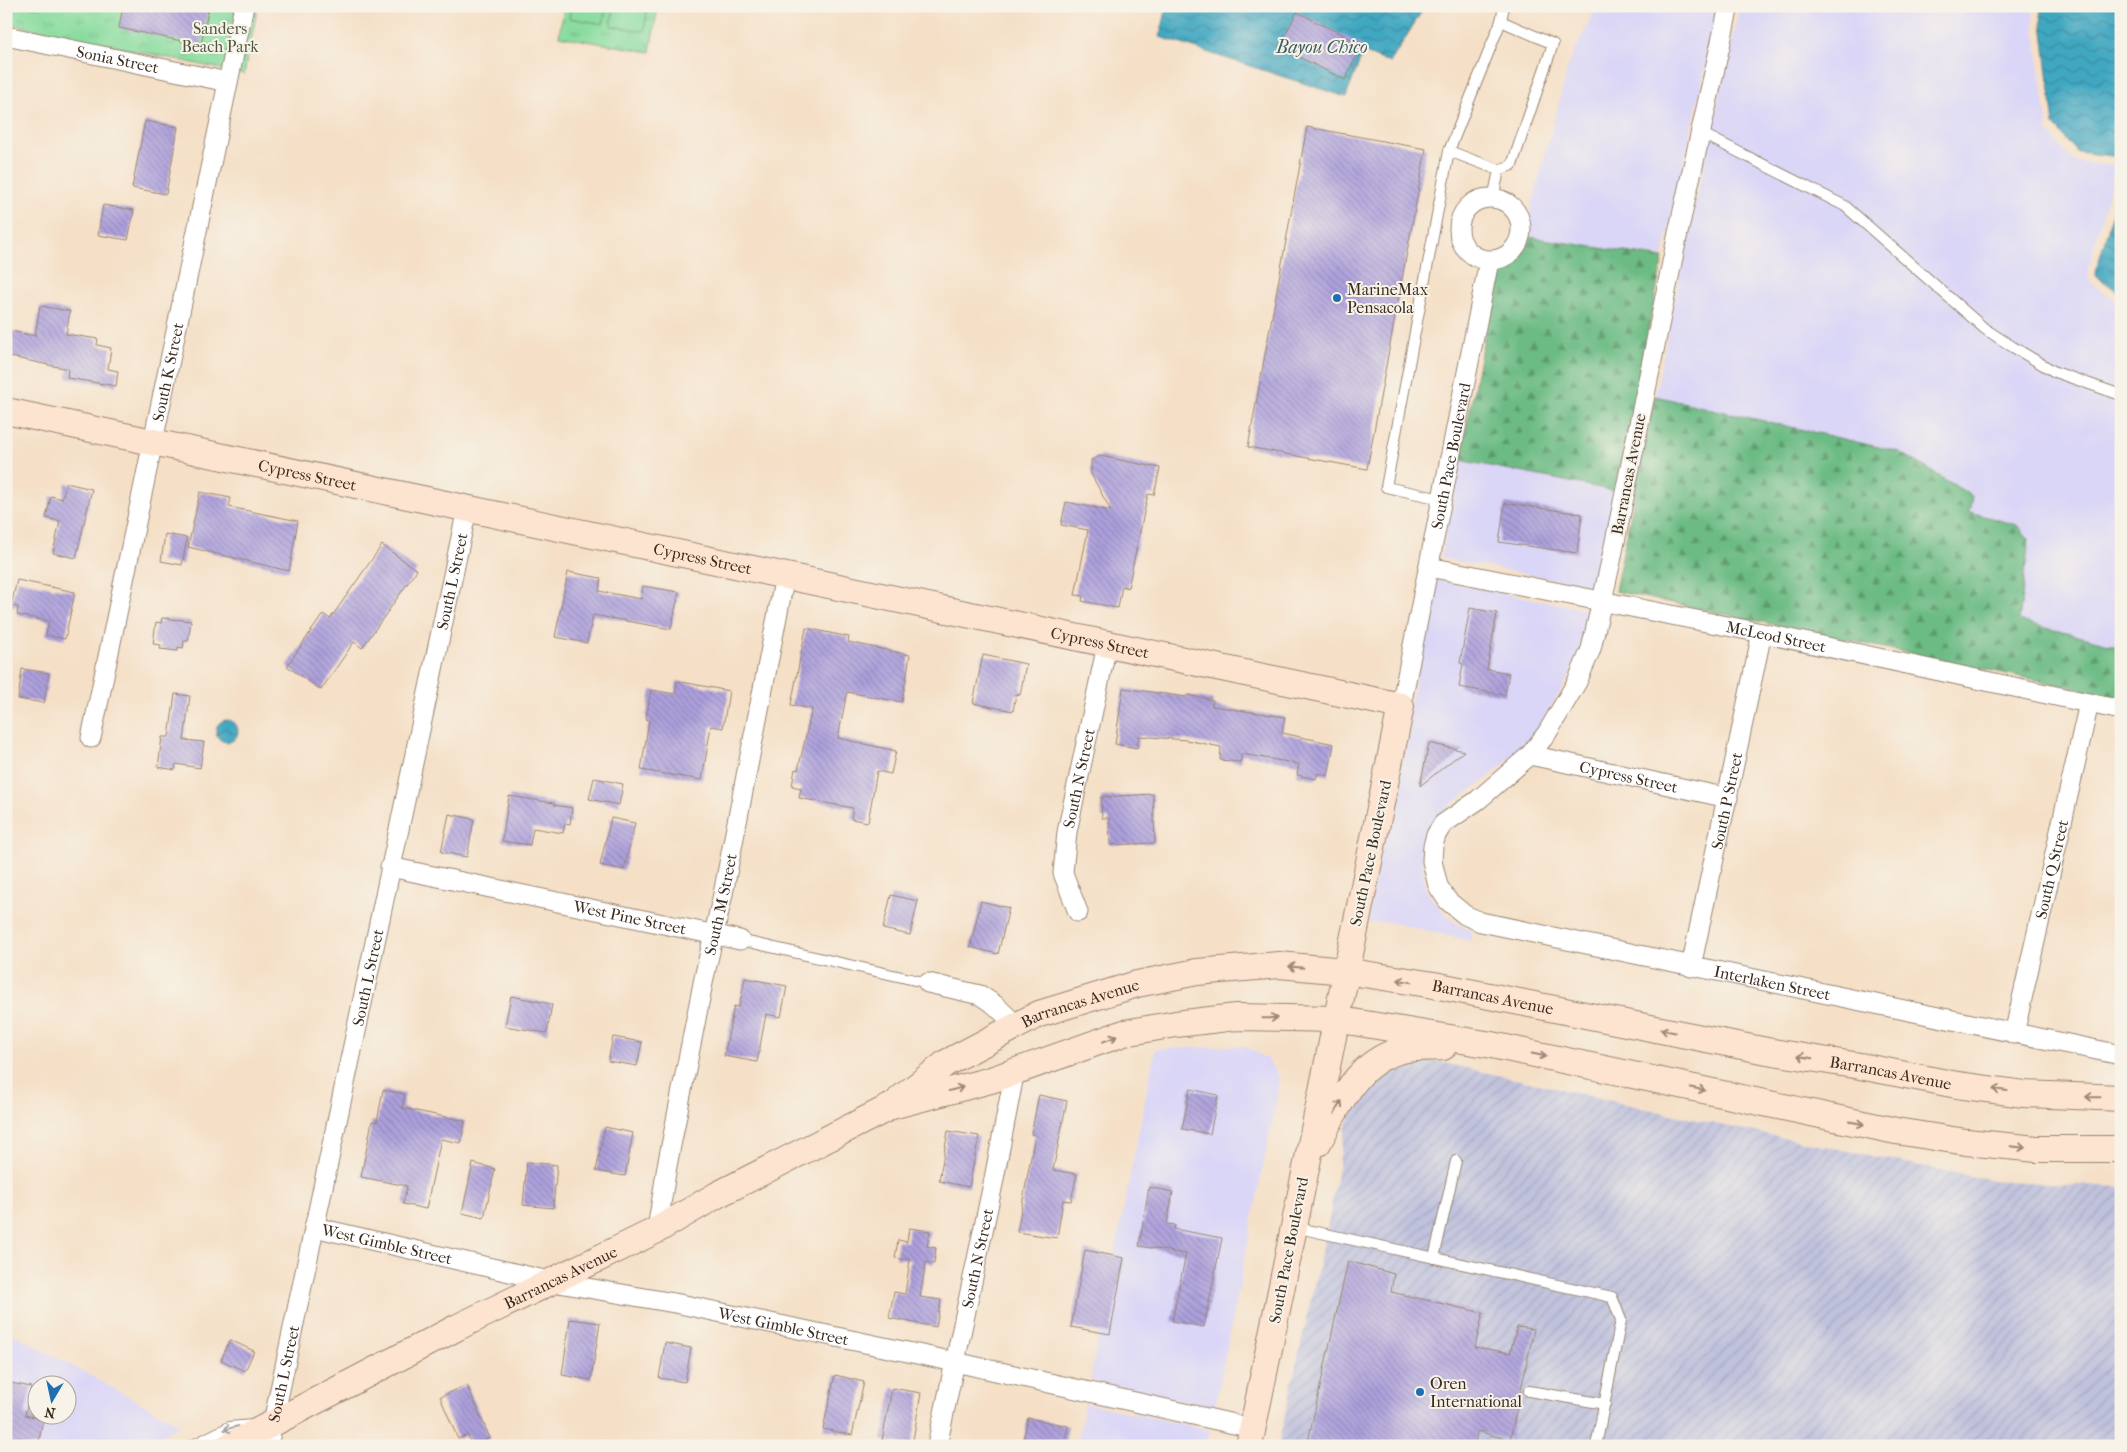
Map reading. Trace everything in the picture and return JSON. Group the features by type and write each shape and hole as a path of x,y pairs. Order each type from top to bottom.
{"main road":[{"name":"Cypress Street","path":"6,411 1401,706"},
{"name":"South Pace Boulevard","path":"1250,1437 1401,706"},
{"name":"Barrancas Avenue","path":"229,1446 271,1434 458,1328 657,1230 717,1195 892,1106 946,1063 1016,1025 1039,1014 1136,984 1197,972 1279,966 1345,971 1479,994 1767,1051 1860,1066 1958,1085 2024,1094 2121,1098"},
{"name":"Barrancas Avenue","path":"892,1106 991,1080 1015,1070 1085,1049 1124,1033 1176,1024 1236,1017 1335,1019 1492,1045 1896,1131 1966,1142 2037,1150 2121,1148"},
{"path":"1305,1165 1346,1091 1365,1069 1390,1054 1407,1049 1492,1045"}],"street":[{"name":"South K Street","path":"91,738 244,6"},
{"name":"Barrancas Avenue","path":"1438,886 1432,861 1433,846 1436,835 1443,824 1478,800 1530,755 1547,733 1577,682 1590,649 1602,601 1654,349 1729,6"},
{"name":"Sonia Street","path":"6,36 228,82"},
{"path":"1493,198 1512,208 1519,221 1520,237 1516,246 1509,254 1499,259 1489,260 1475,256 1464,247 1460,238 1459,228 1463,213 1474,202 1493,198"},
{"name":"South Pace Boulevard","path":"1401,706 1489,260"},
{"name":"South L Street","path":"271,1434 467,509"},
{"name":"McLeod Street","path":"1429,567 1762,633 2121,710"},
{"name":"South M Street","path":"657,1230 667,1166 723,894 785,576"},
{"name":"South P Street","path":"1691,967 1762,633"},
{"name":"South N Street","path":"1078,912 1063,873 1067,832 1107,645"},
{"name":"South Q Street","path":"2014,1034 2088,703"},
{"name":"Cypress Street","path":"1530,755 1728,798"},
{"name":"West Pine Street","path":"390,867 740,940"},
{"name":"Interlaken Street","path":"1438,886 1448,901 1465,915 1480,922 2121,1055"},
{"path":"928,983 980,995 995,1005 1016,1025"},
{"name":"South N Street","path":"937,1446 993,1184 1015,1070"},
{"name":"West Gimble Street","path":"314,1227 553,1282 689,1306 955,1362 1250,1437"}],"lane":[{"path":"1441,499 1386,487 1449,151 1501,21 1504,6"},
{"path":"1449,151 1499,170 1512,165 1553,44 1501,21"},
{"path":"1701,133 1845,206 1985,329 2013,347 2055,372 2121,396"},
{"path":"1493,198 1499,170"},
{"name":"West Pine Street","path":"740,940 928,983"},
{"path":"1434,1258 1456,1161"},
{"path":"1293,1227 1612,1296 1621,1320 1596,1446"},
{"path":"1529,1391 1605,1404"},
{"path":"191,1446 229,1426 271,1434"}],"shaded area":[{"path":"1597,6 1719,6 1663,257 1530,237 1529,217 1569,63"},
{"path":"1740,6 2032,6 2048,132 2071,159 2076,162 2116,166 2087,272 2091,283 2121,305 2121,647 2019,621 2029,539 2017,525 1969,512 1901,452 1655,396 1688,235"},
{"path":"1460,460 1615,491 1595,587 1441,558"},
{"path":"1436,580 1589,610 1581,646 1569,677 1539,726 1526,742 1522,741 1521,748 1490,776 1438,814 1426,832 1422,861 1424,885 1433,902 1435,901 1442,911 1459,925 1471,931 1471,941 1389,922 1365,923"},
{"path":"1245,1046 1267,1059 1279,1078 1277,1097 1215,1407 1090,1380 1155,1049"},
{"path":"1431,1060 1692,1119 1989,1180 2121,1187 2121,1446 1278,1446 1329,1219 1345,1128 1359,1097 1386,1074 1412,1061"},
{"path":"6,1330 181,1425 141,1446 6,1446"},
{"path":"1085,1403 1210,1430 1207,1446 1077,1446"}],"green space":[{"name":"Sanders Beach Park","path":"6,6 258,6 244,74 6,23"},
{"path":"564,6 658,6 650,52 559,36"},
{"path":"571,6 606,6 603,24 569,18"},
{"path":"614,6 648,6 644,31 611,26"},
{"path":"1530,237 1663,258 1615,491 1460,460 1497,271 1514,263 1525,249"},
{"path":"1655,396 1900,452 1972,496 1969,512 2017,525 2029,539 2019,621 2121,647 2121,698 1615,591"}],"water":[{"name":"Bayou Chico","path":"1167,6 1425,6 1390,63 1363,52 1346,97 1160,37"},
{"path":"2040,6 2121,6 2121,157 2077,152 2054,125"},
{"path":"2121,184 2121,294 2095,275"},
{"path":"227,720 235,723 238,731 235,739 227,742 219,739 216,731 219,723"}],"building":[{"path":"123,6 209,6 201,45 119,28"},
{"path":"1297,12 1362,45 1345,80 1279,47"},
{"path":"145,121 178,127 166,194 132,188"},
{"name":"MarineMax Pensacola","path":"1307,127 1426,149 1367,469 1248,447"},
{"path":"103,205 134,210 128,240 98,235"},
{"path":"40,306 70,311 66,334 98,339 97,345 111,348 108,369 118,371 116,386 67,378 68,369 6,356 11,331 35,336"},
{"path":"1100,456 1160,468 1154,495 1148,494 1128,588 1122,586 1118,608 1082,601 1083,596 1075,595 1088,530 1061,525 1066,502 1111,511 1091,474 1091,460"},
{"path":"66,483 92,489 76,558 53,553 60,521 46,518 51,496 62,499"},
{"path":"200,492 231,498 229,507 298,521 289,571 188,547"},
{"path":"1505,503 1582,514 1577,553 1499,542"},
{"path":"165,534 187,538 182,565 161,561"},
{"path":"382,545 417,570 362,648 354,642 321,690 287,666 323,614 330,619"},
{"path":"568,572 601,578 599,591 641,599 643,586 679,592 671,629 593,615 587,643 555,637"},
{"path":"17,580 75,592 65,639 46,635 49,621 17,615 18,607 11,606"},
{"path":"1470,608 1497,613 1487,669 1509,673 1505,695 1459,687 1463,664 1460,663"},
{"path":"162,618 191,621 188,641 184,641 183,648 178,647 178,651 160,649 161,645 153,644 156,622 161,623"},
{"path":"806,628 849,637 848,642 910,655 902,702 847,692 838,738 896,751 891,774 877,771 868,822 851,819 853,808 799,798 801,788 792,786 795,769 798,770 812,709 791,705"},
{"path":"983,655 1026,664 1020,695 1016,694 1013,711 973,703"},
{"path":"22,669 49,673 44,703 18,699"},
{"path":"677,681 729,691 723,728 711,726 702,780 641,770 649,720 646,719 651,690 675,694"},
{"path":"1123,688 1186,697 1187,695 1213,700 1212,706 1285,717 1282,733 1334,744 1328,776 1318,773 1316,779 1297,775 1299,764 1242,754 1240,762 1220,760 1221,747 1186,740 1139,736 1137,748 1115,744"},
{"path":"175,694 190,696 184,740 204,742 200,768 176,764 175,770 158,767 162,737 169,737"},
{"path":"1429,743 1464,751 1420,786"},
{"path":"594,778 623,784 619,805 589,799"},
{"path":"1153,794 1155,843 1110,845 1109,818 1102,818 1101,797"},
{"path":"509,796 554,803 554,805 572,808 570,824 565,823 563,833 533,828 530,845 502,841"},
{"path":"449,814 474,819 467,857 441,852"},
{"path":"611,818 635,823 624,870 600,865"},
{"path":"891,895 918,901 910,935 883,929"},
{"path":"981,901 1009,908 998,954 970,947"},
{"path":"745,978 787,986 781,1017 766,1014 757,1062 724,1056 734,1006 739,1007"},
{"path":"511,996 552,1004 547,1033 505,1026"},
{"path":"613,1037 642,1042 637,1066 608,1061"},
{"path":"1190,1089 1218,1095 1210,1134 1182,1129"},
{"path":"383,1090 405,1094 402,1108 465,1121 461,1143 441,1139 426,1209 403,1204 407,1186 361,1177 372,1121 377,1122"},
{"path":"1039,1095 1067,1101 1053,1170 1077,1174 1071,1201 1063,1200 1057,1238 1017,1232 1035,1135 1031,1134"},
{"path":"605,1127 633,1133 625,1176 596,1171"},
{"path":"948,1131 979,1136 969,1187 939,1181"},
{"path":"527,1162 557,1165 553,1208 523,1205"},
{"path":"473,1163 495,1169 484,1218 462,1213"},
{"path":"1149,1187 1173,1192 1167,1224 1175,1225 1174,1229 1222,1238 1204,1327 1172,1321 1186,1254 1139,1246"},
{"path":"909,1228 930,1231 927,1246 936,1248 934,1264 926,1262 920,1297 941,1300 936,1327 889,1318 894,1292 905,1294 910,1260 895,1258 898,1240 907,1242"},
{"path":"1085,1250 1124,1258 1110,1334 1071,1327"},
{"name":"Oren International","path":"1348,1261 1394,1274 1391,1292 1483,1313 1475,1347 1510,1353 1517,1327 1534,1329 1510,1440 1477,1431 1475,1446 1307,1446"},
{"path":"570,1319 600,1323 591,1380 562,1375"},
{"path":"230,1340 254,1351 245,1371 221,1360"},
{"path":"665,1343 691,1348 685,1382 659,1378"},
{"path":"835,1375 864,1382 852,1435 823,1429"},
{"path":"6,1382 28,1386 28,1401 25,1415 28,1416 28,1424 42,1424 38,1446 6,1446"},
{"path":"467,1385 490,1438 472,1445 467,1435 458,1439 440,1397"},
{"path":"892,1388 921,1393 912,1446 882,1440"},
{"path":"1028,1418 1068,1426 1064,1446 1046,1446 1023,1441"}],"place":[{"name":"MarineMax Pensacola","path":"1337,298"},
{"name":"Oren International","path":"1420,1392"}]}
